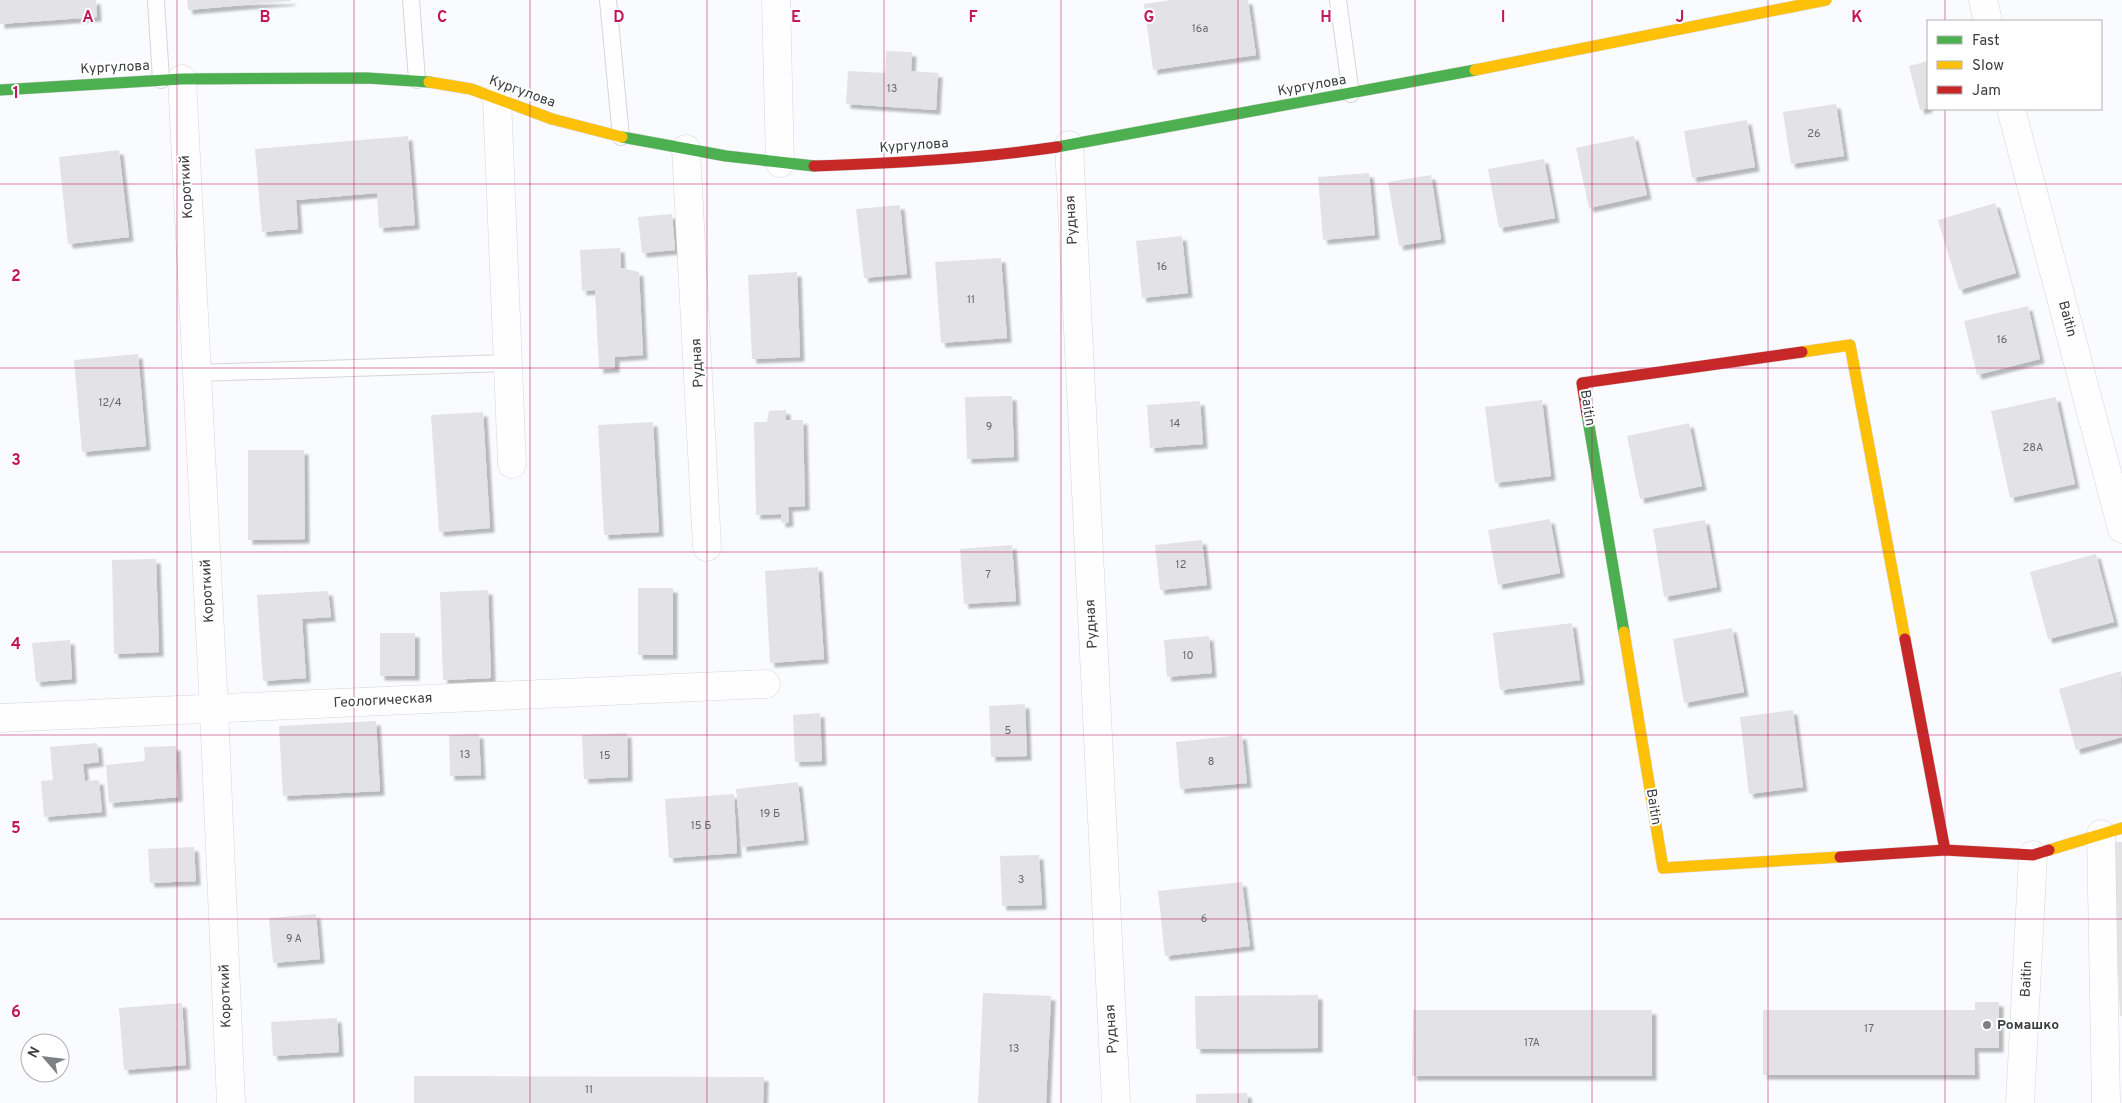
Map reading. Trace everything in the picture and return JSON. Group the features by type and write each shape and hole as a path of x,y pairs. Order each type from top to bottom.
{"street":[{"path":"776,0 780,163"},
{"name":"Кургулова","path":"0,90 172,80 367,78 417,80 471,89 552,119 621,137 686,149 780,163 838,166 900,163 1015,153 1068,146 1351,94 1826,0"},
{"path":"1983,0 1988,20"},
{"name":"Короткий","path":"172,80 197,373 231,1103"},
{"path":"497,98 512,464"},
{"name":"Baitin","path":"2012,110 2122,529"},
{"name":"Рудная","path":"1068,146 1116,1103"},
{"name":"Рудная","path":"686,149 708,547"},
{"name":"Baitin","path":"1945,850 1850,345 1582,383 1663,868 1945,850 2034,855 2111,831"},
{"name":"Геологическая","path":"0,718 766,684"},
{"path":"2106,1103 2111,831"},
{"name":"Baitin","path":"2020,1103 2034,855"}],"lane":[{"path":"156,0 172,80"},
{"path":"411,0 417,80"},
{"path":"608,0 621,137"},
{"path":"1338,0 1351,94"},
{"path":"197,373 507,363"}],"building":[{"path":"0,0 96,0 97,17 0,24"},
{"path":"187,0 291,0 291,1 188,10"},
{"path":"1172,0 1248,0 1256,55 1153,70 1144,4"},
{"path":"886,51 912,52 911,71 938,73 936,110 846,104 848,71 885,73"},
{"path":"1927,61 1927,108 1920,110 1909,66"},
{"path":"1836,104 1844,156 1791,164 1783,112"},
{"path":"1747,120 1755,167 1692,178 1684,131"},
{"path":"408,136 415,225 379,228 377,193 296,200 298,229 262,232 255,149"},
{"path":"1634,136 1647,195 1589,208 1576,148"},
{"path":"119,150 129,237 68,244 59,157"},
{"path":"1544,159 1555,218 1499,228 1488,169"},
{"path":"1369,173 1375,235 1323,240 1318,177"},
{"path":"1431,175 1441,239 1399,246 1388,182"},
{"path":"1995,203 2016,273 1959,290 1938,220"},
{"path":"900,205 907,274 864,278 856,209"},
{"path":"672,214 675,250 642,253 638,217"},
{"path":"1182,236 1188,293 1142,298 1136,241"},
{"path":"620,248 621,268 639,272 643,355 615,357 615,368 599,369 595,290 582,291 580,250"},
{"path":"1001,258 1007,338 941,343 935,262"},
{"path":"797,272 800,357 752,359 748,275"},
{"path":"2028,306 2040,359 1977,375 1964,321"},
{"path":"138,354 146,446 82,452 74,360"},
{"path":"1012,396 1014,457 967,459 965,397"},
{"path":"2056,397 2075,484 2010,498 1991,411"},
{"path":"1542,400 1551,476 1495,483 1485,407"},
{"path":"1200,401 1203,444 1150,448 1147,405"},
{"path":"786,410 786,420 803,420 805,506 788,507 789,522 781,523 781,514 756,515 754,422 767,422 769,411"},
{"path":"483,412 490,528 439,532 431,415"},
{"path":"653,422 659,532 604,535 598,425"},
{"path":"1689,423 1702,486 1640,499 1627,436"},
{"path":"248,450 304,450 305,539 248,540"},
{"path":"1550,519 1560,573 1498,585 1488,530"},
{"path":"1705,520 1717,587 1664,597 1653,529"},
{"path":"1202,540 1207,585 1160,590 1155,545"},
{"path":"1012,545 1016,601 964,604 960,549"},
{"path":"2096,554 2114,622 2048,639 2030,572"},
{"path":"156,559 159,652 114,654 112,560"},
{"path":"818,567 824,659 770,663 765,571"},
{"path":"638,588 673,588 673,655 638,655"},
{"path":"488,590 491,678 443,680 440,592"},
{"path":"328,591 331,617 302,619 306,678 263,681 257,595"},
{"path":"1572,623 1580,680 1500,690 1493,633"},
{"path":"1732,628 1744,692 1684,703 1673,639"},
{"path":"380,633 415,633 415,676 380,676"},
{"path":"1209,636 1212,673 1167,677 1164,640"},
{"path":"70,640 72,679 36,682 32,643"},
{"path":"2121,671 2122,737 2076,750 2059,689"},
{"path":"1025,704 1027,756 991,757 989,706"},
{"path":"1793,710 1803,787 1749,794 1740,717"},
{"path":"820,713 822,761 795,762 793,715"},
{"path":"376,721 380,791 283,796 279,726"},
{"path":"627,733 628,777 584,779 582,735"},
{"path":"479,734 481,775 450,776 449,735"},
{"path":"1242,735 1247,783 1180,789 1176,742"},
{"path":"97,743 99,762 83,764 85,781 99,780 102,812 44,817 41,781 53,780 50,747"},
{"path":"176,746 178,797 109,803 106,765 145,761 144,747"},
{"path":"798,782 804,840 742,847 736,789"},
{"path":"734,794 737,853 669,858 665,799"},
{"path":"2112,842 2122,842 2122,1016 2120,1016"},
{"path":"194,847 196,881 150,883 148,849"},
{"path":"1039,855 1042,905 1002,906 1000,856"},
{"path":"1242,882 1250,946 1165,956 1158,891"},
{"path":"316,914 320,959 273,963 269,918"},
{"path":"983,993 1051,996 1046,1103 978,1103"},
{"path":"1318,995 1318,1048 1196,1049 1195,996"},
{"path":"1975,1002 1999,1002 1999,1048 1974,1048 1975,1075 1763,1075 1763,1010 1975,1010"},
{"path":"182,1003 186,1065 124,1070 119,1008"},
{"path":"1413,1010 1652,1010 1652,1076 1412,1076"},
{"path":"337,1018 339,1052 273,1056 271,1022"},
{"path":"414,1076 764,1077 763,1103 414,1103"},
{"path":"1247,1093 1248,1103 1196,1103 1196,1094"}],"traffic: fast":[{"path":"1057,147 1475,70"},
{"path":"0,90 182,79 367,78 429,82"},
{"path":"622,137 726,156 814,166"},
{"path":"1587,414 1624,632"}],"traffic: slow":[{"path":"1475,70 1826,0"},
{"path":"429,82 471,89 552,119 622,137"},
{"path":"1802,352 1850,345 1905,639"},
{"path":"1624,632 1663,868 1840,857"},
{"path":"2049,850 2122,828"}],"traffic: jam":[{"path":"814,166 936,160 1057,147"},
{"path":"1587,414 1582,383 1802,352"},
{"path":"1905,639 1945,850"},
{"path":"1840,857 1945,850 2033,855 2049,850"}],"place":[{"name":"Ромашко","path":"1987,1025"}]}
